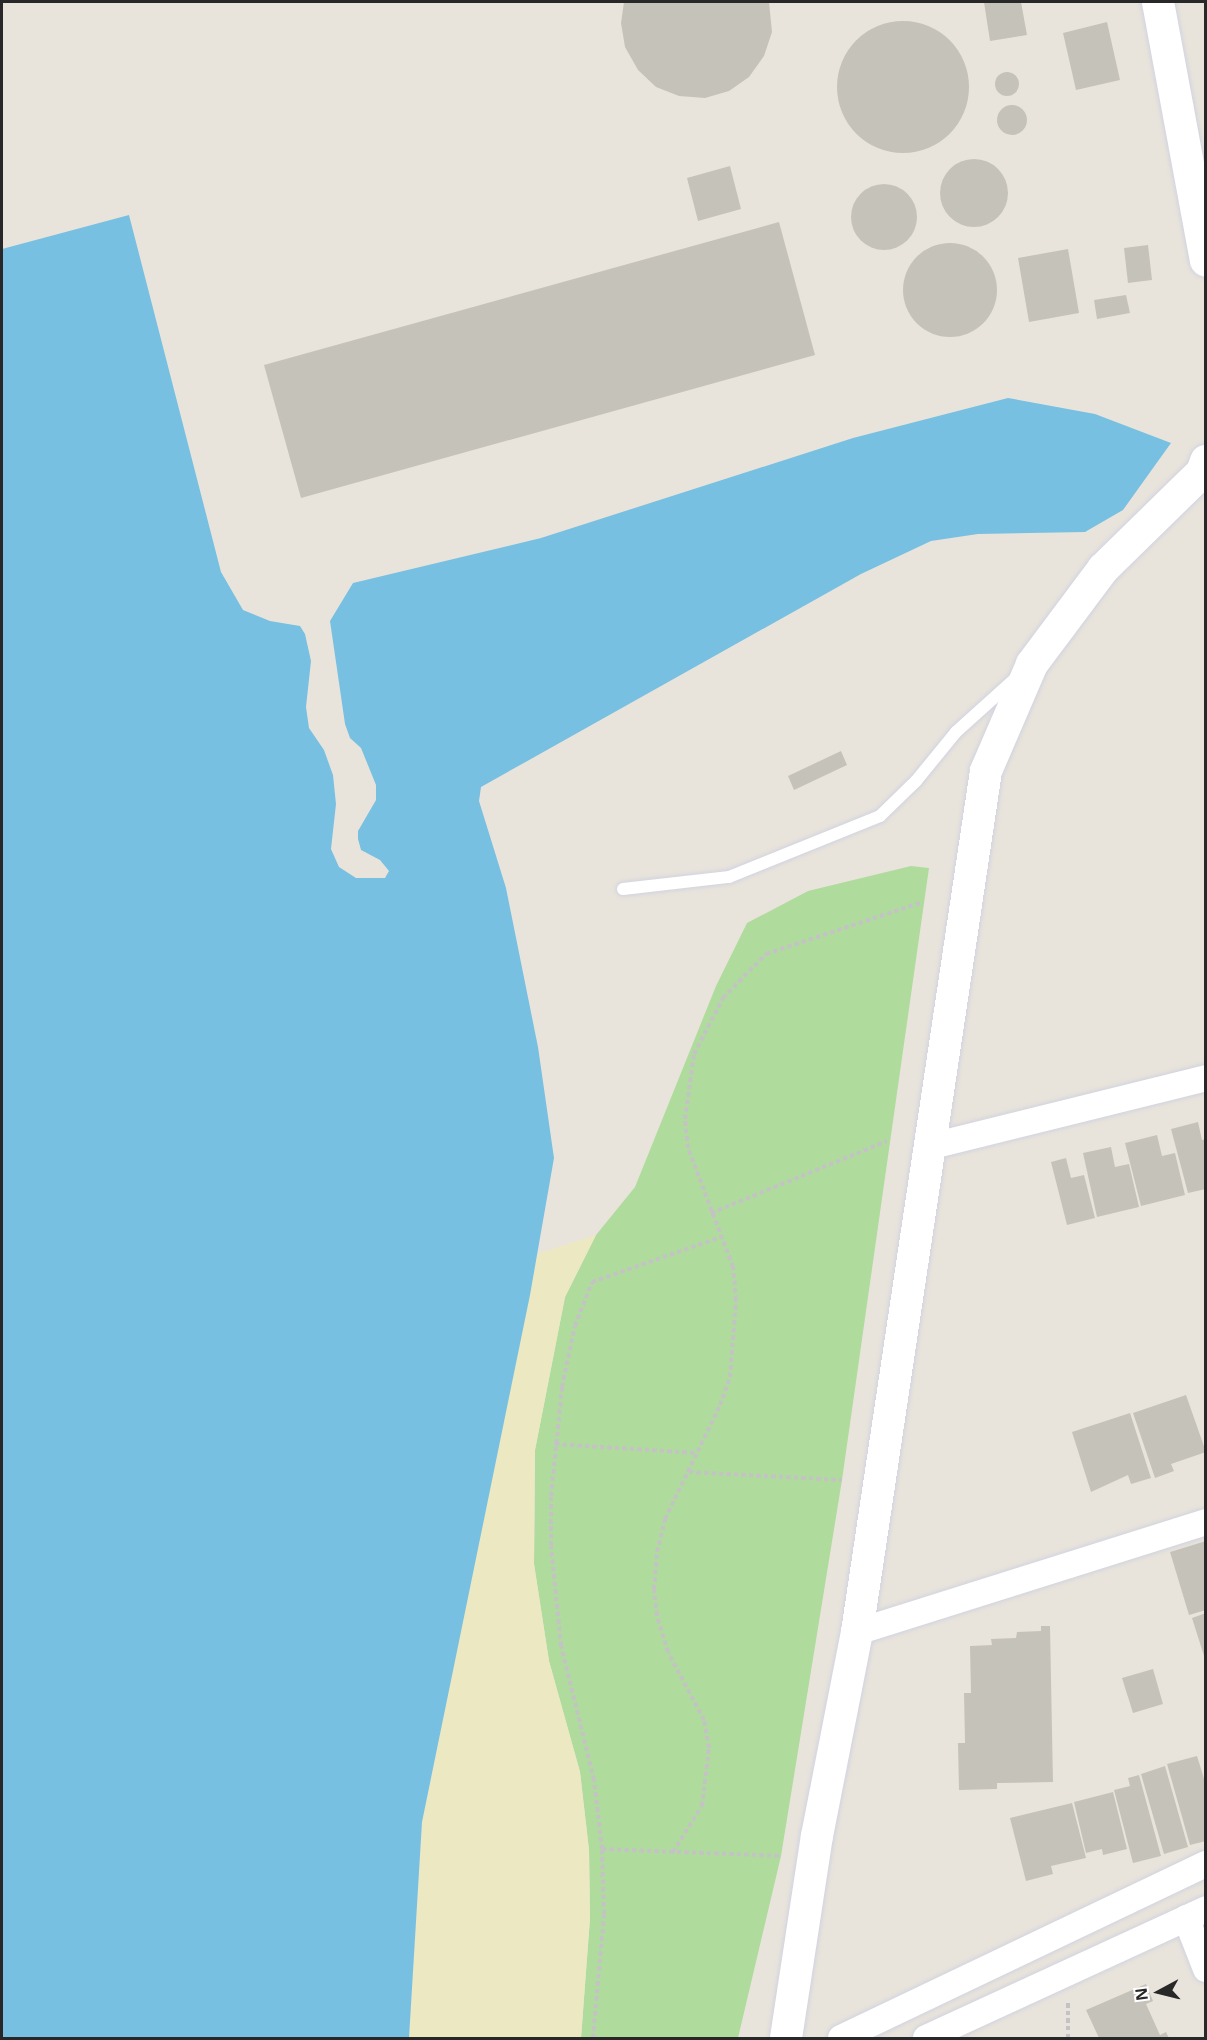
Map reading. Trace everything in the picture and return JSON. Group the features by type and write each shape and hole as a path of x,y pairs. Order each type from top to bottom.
{"street":[{"path":"1158,2 1206,261"},
{"path":"786,2038 817,1836 856,1632 986,771 1032,664 1102,568 1202,472 1206,461"},
{"path":"928,1147 1206,1078"},
{"path":"856,1632 1206,1522"},
{"path":"841,2038 1206,1864"},
{"path":"926,2038 1196,1914 1206,1969"}],"lane":[{"path":"623,889 729,877 880,816 916,781 956,732 1032,664"}],"path":[{"path":"674,1852 702,1806 709,1748 704,1720 668,1653 654,1589 665,1520 730,1377 736,1300 733,1267 696,1177 685,1119 694,1054 723,998 766,954 922,902"},
{"path":"711,1213 887,1141"},
{"path":"593,2038 604,1914 602,1849 594,1780 561,1646 556,1609 550,1546 555,1444 575,1326 592,1282 721,1237"},
{"path":"555,1444 697,1453"},
{"path":"688,1472 842,1480"},
{"path":"602,1849 781,1856"}],"green space":[{"path":"911,866 929,868 842,1480 781,1856 738,2038 581,2038 590,1918 589,1850 580,1772 549,1661 534,1564 535,1450 565,1297 596,1235 635,1187 716,986 747,923 808,891"}],"sand":[{"path":"596,1235 565,1297 535,1450 534,1564 549,1661 580,1772 589,1850 590,1918 581,2038 409,2038 422,1822 537,1254"}],"water":[{"path":"129,215 221,572 243,610 270,621 300,626 305,634 311,661 306,707 309,728 324,750 333,775 336,804 331,849 339,867 356,878 385,878 389,871 380,860 361,850 358,839 358,831 376,800 376,785 361,748 350,738 345,724 330,621 353,583 541,538 853,438 1008,398 1095,414 1171,443 1123,510 1085,532 978,534 931,541 861,574 481,787 479,801 506,888 538,1047 554,1158 530,1295 422,1822 409,2038 2,2038 2,249"}],"building":[{"path":"624,2 769,2 772,32 764,56 749,77 729,91 705,98 679,96 656,87 638,70 625,47 621,23"},
{"path":"984,2 1021,2 1027,35 990,41"},
{"path":"903,21 928,26 949,41 964,62 969,87 964,112 949,133 928,148 903,153 878,148 857,133 842,112 837,87 842,62 857,41 878,26"},
{"path":"1107,22 1120,80 1076,90 1063,33"},
{"path":"1002,72 1012,72 1019,79 1019,89 1012,96 1002,96 995,89 995,79"},
{"path":"1012,105 1018,106 1026,114 1026,126 1018,134 1012,135 1006,134 998,126 997,120 998,114 1006,106"},
{"path":"974,159 987,162 998,169 1005,180 1008,193 1005,206 998,217 987,224 974,227 961,224 950,217 943,206 940,193 943,180 950,169 961,162"},
{"path":"730,166 741,209 698,221 687,178"},
{"path":"884,184 897,187 907,194 914,204 917,217 914,230 907,240 897,247 884,250 871,247 861,240 854,230 851,217 854,204 861,194 871,187"},
{"path":"779,222 815,355 301,498 264,365"},
{"path":"950,243 968,247 983,257 993,272 997,290 993,308 983,323 968,333 950,337 932,333 917,323 907,308 903,290 907,272 917,257 932,247"},
{"path":"1148,245 1152,280 1128,283 1124,248"},
{"path":"1068,249 1079,313 1029,322 1018,258"},
{"path":"1126,295 1130,313 1097,319 1094,300"},
{"path":"841,751 847,765 794,790 788,776"},
{"path":"1198,1122 1202,1140 1206,1139 1206,1189 1188,1193 1171,1129"},
{"path":"1157,1135 1162,1156 1175,1153 1185,1195 1141,1206 1125,1143"},
{"path":"1111,1147 1115,1167 1129,1164 1139,1207 1097,1217 1083,1153"},
{"path":"1066,1158 1071,1178 1084,1175 1095,1218 1067,1225 1051,1162"},
{"path":"1186,1395 1206,1452 1171,1464 1174,1471 1155,1478 1133,1413"},
{"path":"1130,1413 1151,1478 1131,1484 1128,1475 1091,1492 1072,1432"},
{"path":"1206,1541 1206,1610 1189,1615 1170,1552"},
{"path":"1206,1613 1206,1659 1205,1659 1192,1618"},
{"path":"1041,1626 1050,1626 1053,1782 997,1783 997,1789 959,1790 958,1743 965,1743 964,1693 971,1693 970,1646 992,1645 991,1639 1016,1638 1017,1632 1041,1631"},
{"path":"1153,1669 1163,1704 1133,1713 1122,1678"},
{"path":"1197,1756 1206,1785 1206,1841 1190,1845 1167,1764"},
{"path":"1165,1766 1188,1847 1164,1854 1141,1774"},
{"path":"1139,1775 1161,1856 1133,1863 1114,1790 1130,1786 1128,1778"},
{"path":"1113,1792 1127,1849 1103,1855 1102,1849 1086,1853 1074,1802"},
{"path":"1072,1803 1086,1858 1051,1866 1053,1874 1026,1881 1010,1818"},
{"path":"1146,1984 1153,2001 1146,2004 1160,2035 1166,2032 1169,2038 1099,2038 1086,2010"}]}
